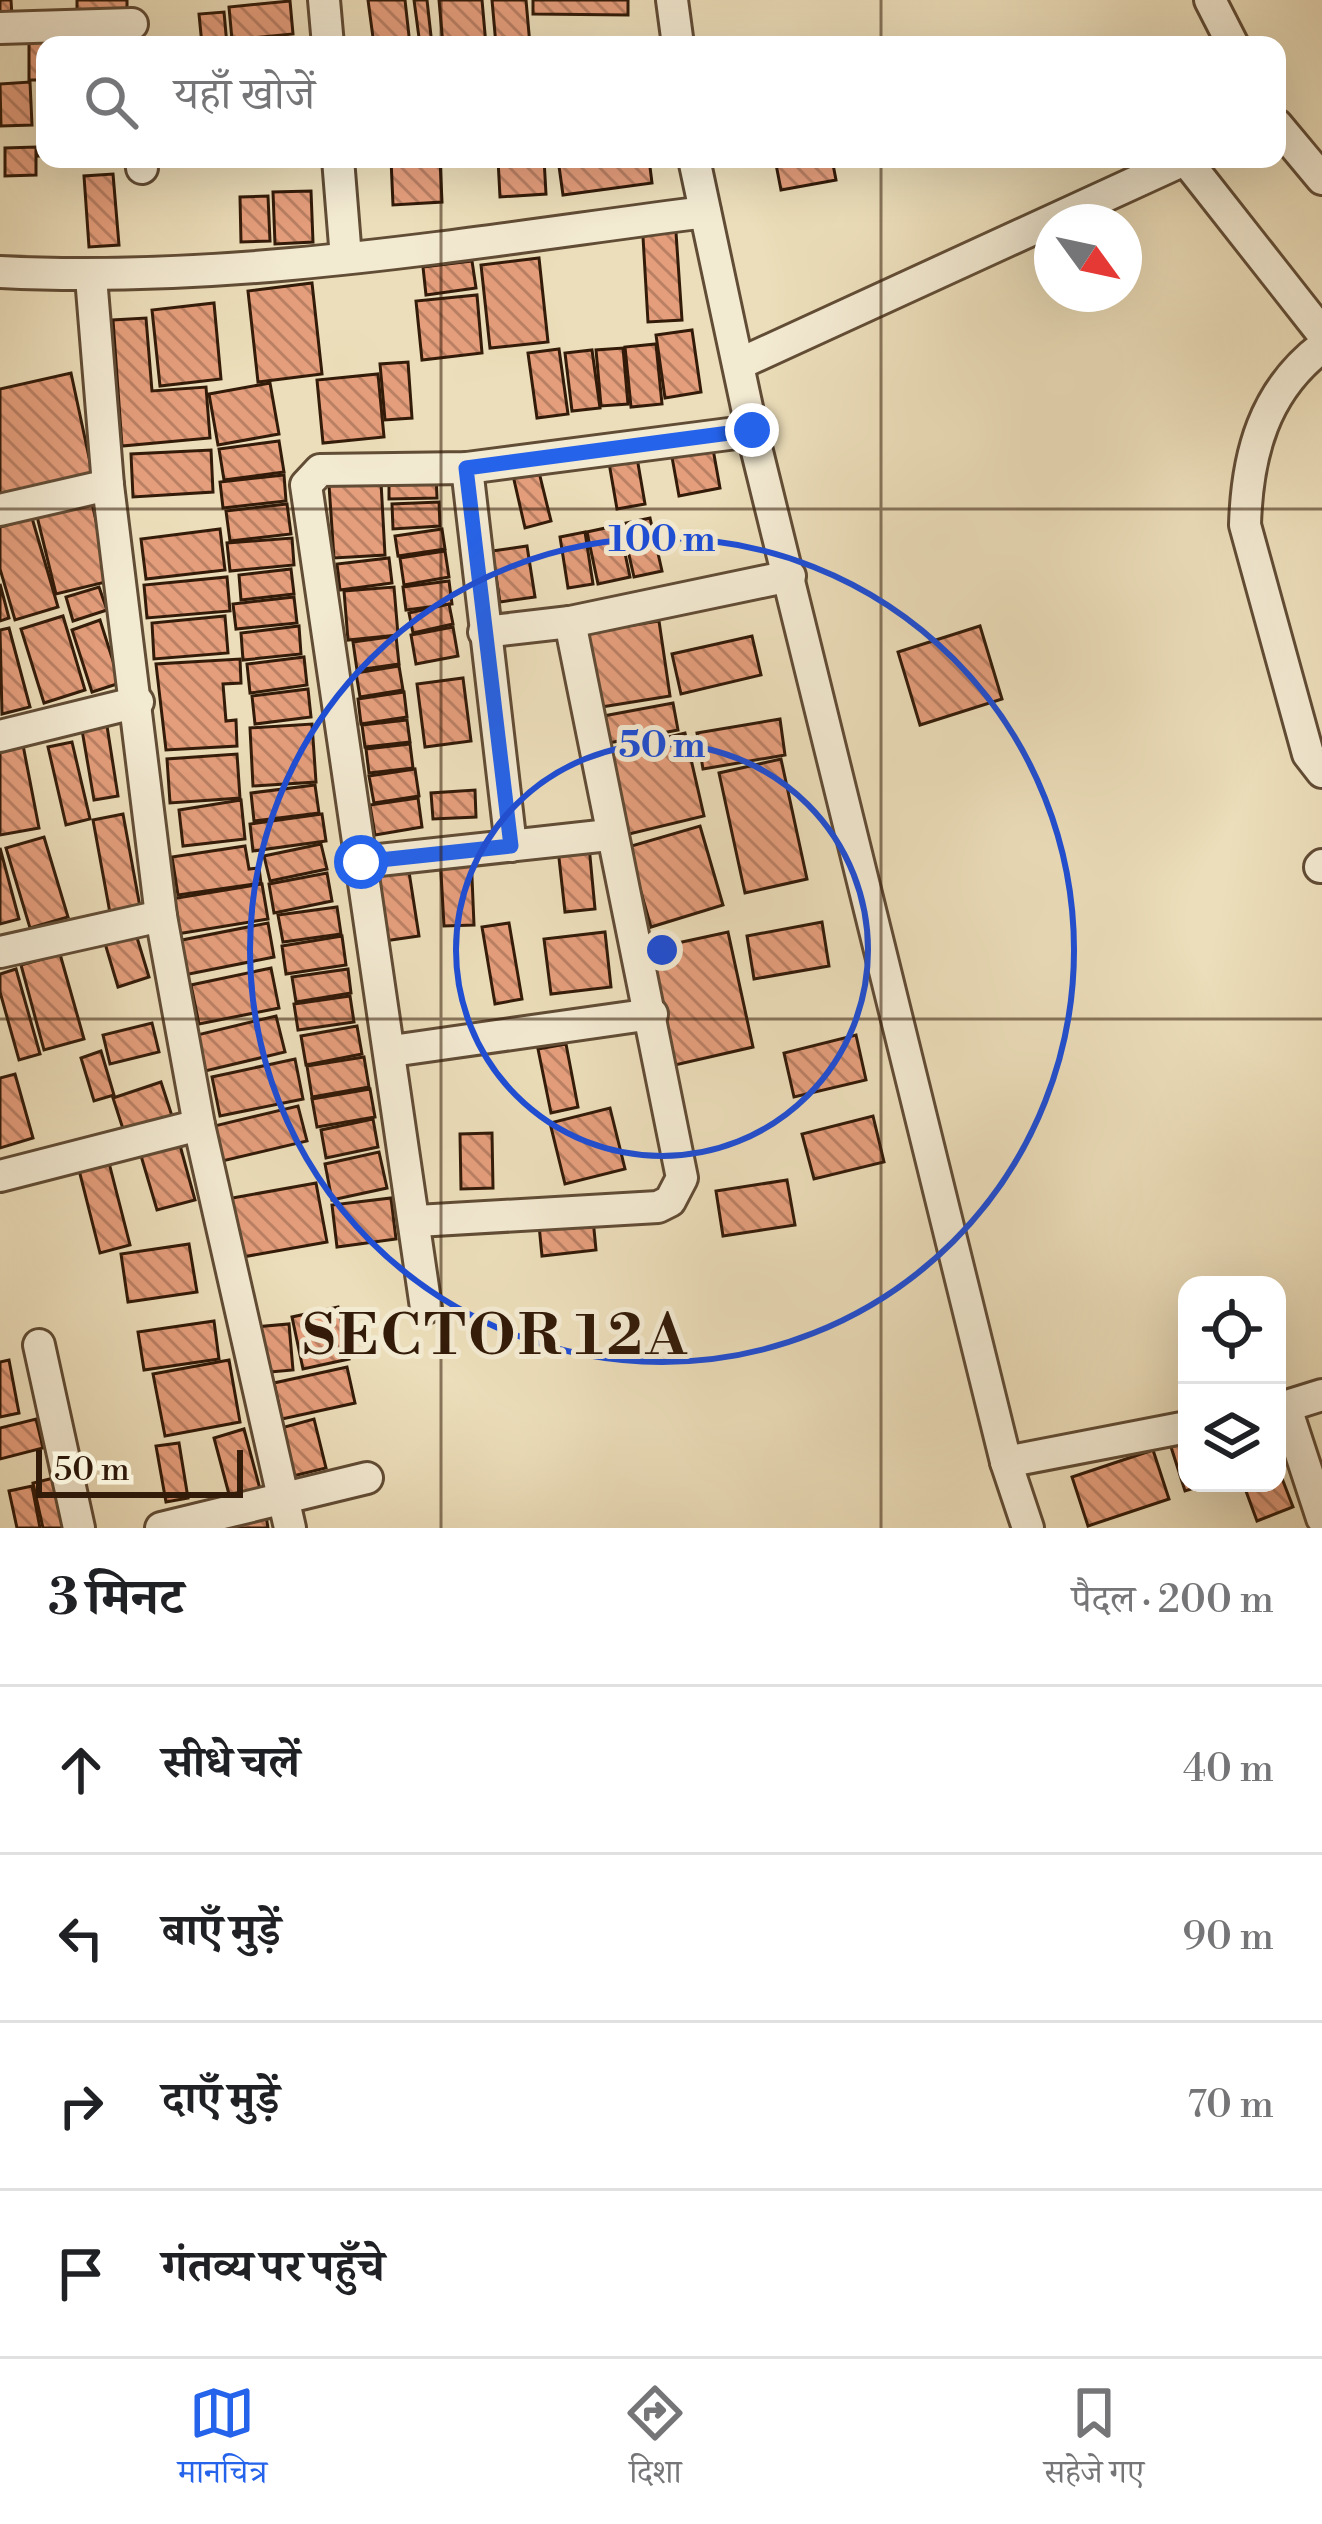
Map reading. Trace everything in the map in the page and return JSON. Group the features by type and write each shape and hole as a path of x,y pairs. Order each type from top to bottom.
{"street":[{"path":"324,0 327,36"},
{"path":"672,0 677,36"},
{"path":"1210,0 1228,36"},
{"path":"0,28 133,23"},
{"path":"1286,136 1322,179"},
{"path":"339,168 346,258"},
{"path":"696,168 752,430 1006,1462 1028,1528"},
{"path":"739,364 1165,168"},
{"path":"1192,168 1322,333"},
{"path":"0,272 92,277 346,258 705,212"},
{"path":"92,277 109,485 161,916 199,1125 286,1513"},
{"path":"1322,347 1296,366 1270,401 1246,487 1245,525 1307,754 1322,772"},
{"path":"426,1308 417,1221 306,485 320,470 466,468 752,430"},
{"path":"466,468 511,846"},
{"path":"0,510 109,485"},
{"path":"484,632 570,622 790,576"},
{"path":"417,1221 670,1202 682,1178 652,1014 609,835 570,622"},
{"path":"0,736 138,702"},
{"path":"361,862 609,835"},
{"path":"0,952 161,916"},
{"path":"392,1051 652,1014"},
{"path":"0,1176 199,1125"},
{"path":"39,1345 79,1528"},
{"path":"1286,1406 1322,1395"},
{"path":"1286,1421 1322,1518"},
{"path":"1006,1462 1178,1428"},
{"path":"161,1528 286,1513 367,1478"}],"building":[{"path":"0,0 11,0 12,17 0,18"},
{"path":"77,0 127,0 127,10 77,11"},
{"path":"368,0 405,0 409,36 373,36"},
{"path":"414,0 427,0 431,36 419,36"},
{"path":"439,0 482,0 485,36 442,36"},
{"path":"492,0 526,0 529,36 495,36"},
{"path":"533,0 628,0 628,15 533,14"},
{"path":"290,1 293,34 232,36 229,7"},
{"path":"224,12 226,36 201,36 199,14"},
{"path":"29,35 54,35 36,36 36,80 29,80"},
{"path":"30,82 32,125 1,126 0,84"},
{"path":"36,147 36,175 5,176 5,148"},
{"path":"391,168 440,168 442,202 393,205"},
{"path":"498,168 545,168 546,194 500,197"},
{"path":"559,168 650,168 652,183 563,195"},
{"path":"777,168 834,168 836,180 781,190"},
{"path":"113,174 119,245 89,247 84,176"},
{"path":"311,191 313,242 275,244 273,192"},
{"path":"268,196 270,241 241,242 240,197"},
{"path":"675,218 682,320 648,322 642,220"},
{"path":"539,258 548,342 490,348 481,265"},
{"path":"472,261 476,288 426,295 423,267"},
{"path":"312,283 322,374 258,382 248,291"},
{"path":"477,295 482,353 422,360 416,301"},
{"path":"214,303 221,379 160,386 152,310"},
{"path":"146,318 152,391 206,387 210,438 122,446 113,320"},
{"path":"692,330 701,392 665,398 656,335"},
{"path":"656,344 662,404 631,407 625,347"},
{"path":"623,348 628,404 601,406 596,350"},
{"path":"559,349 568,414 537,418 528,353"},
{"path":"592,350 600,408 572,411 565,353"},
{"path":"408,362 412,418 385,420 380,364"},
{"path":"71,373 93,476 0,496 0,389"},
{"path":"378,374 384,437 323,443 317,380"},
{"path":"270,383 279,434 218,445 209,394"},
{"path":"711,438 720,488 679,496 670,446"},
{"path":"279,441 284,472 224,480 219,449"},
{"path":"211,450 213,492 133,497 131,454"},
{"path":"636,452 645,504 617,509 608,457"},
{"path":"537,464 551,521 525,528 512,471"},
{"path":"436,473 437,498 389,499 389,474"},
{"path":"284,475 286,501 223,508 220,482"},
{"path":"381,482 385,555 334,558 329,485"},
{"path":"91,499 110,581 56,594 36,512"},
{"path":"439,502 440,526 393,529 392,504"},
{"path":"287,504 291,534 230,541 226,511"},
{"path":"32,518 58,607 15,620 0,569 0,527"},
{"path":"650,518 662,571 634,577 622,524"},
{"path":"619,525 630,577 598,584 587,532"},
{"path":"220,529 225,570 146,579 141,539"},
{"path":"442,529 445,549 398,556 395,536"},
{"path":"585,532 593,584 568,588 560,537"},
{"path":"292,538 294,565 230,571 227,543"},
{"path":"527,546 535,597 500,602 492,551"},
{"path":"445,551 449,577 404,585 400,558"},
{"path":"389,558 392,583 340,590 337,564"},
{"path":"291,569 294,594 241,600 239,575"},
{"path":"227,577 230,611 147,618 144,585"},
{"path":"449,581 452,604 406,610 403,587"},
{"path":"0,584 9,618 0,621"},
{"path":"99,587 107,610 73,621 66,597"},
{"path":"394,587 398,635 348,640 344,591"},
{"path":"294,597 297,623 236,629 233,604"},
{"path":"449,604 453,624 413,633 409,613"},
{"path":"63,616 85,690 44,703 21,629"},
{"path":"225,616 228,653 154,659 152,623"},
{"path":"100,620 120,683 92,692 72,630"},
{"path":"659,621 670,696 589,709 577,634"},
{"path":"299,626 301,654 243,660 241,633"},
{"path":"980,626 1002,699 920,725 898,652"},
{"path":"453,627 458,656 416,664 411,635"},
{"path":"9,628 30,707 2,714 0,630"},
{"path":"396,636 399,664 357,670 353,642"},
{"path":"752,636 761,675 681,694 672,654"},
{"path":"304,657 307,685 250,693 247,664"},
{"path":"240,659 241,683 223,684 226,721 236,720 237,746 166,750 156,664"},
{"path":"399,666 403,690 360,697 356,673"},
{"path":"463,678 471,741 425,747 417,684"},
{"path":"308,689 311,717 255,724 252,696"},
{"path":"404,692 407,717 361,724 358,699"},
{"path":"673,703 678,730 603,744 598,717"},
{"path":"780,719 785,755 703,769 697,733"},
{"path":"407,720 410,742 365,747 362,725"},
{"path":"312,724 316,782 253,786 250,728"},
{"path":"107,726 118,796 94,800 82,730"},
{"path":"685,733 704,816 625,835 605,752"},
{"path":"72,742 90,819 66,825 48,747"},
{"path":"410,744 413,768 369,773 366,749"},
{"path":"23,745 39,828 0,835 0,749"},
{"path":"237,754 240,798 170,803 167,759"},
{"path":"781,759 807,879 745,893 719,773"},
{"path":"415,769 419,796 374,803 369,776"},
{"path":"315,785 319,813 254,821 251,793"},
{"path":"475,790 476,817 433,819 431,793"},
{"path":"418,798 422,827 375,835 370,805"},
{"path":"241,800 245,839 183,846 179,810"},
{"path":"123,814 140,907 110,913 93,820"},
{"path":"322,814 326,841 253,851 250,824"},
{"path":"700,826 723,905 651,927 628,847"},
{"path":"44,837 68,917 30,928 6,848"},
{"path":"321,844 327,869 270,881 264,856"},
{"path":"245,846 249,869 259,868 261,883 178,895 172,857"},
{"path":"589,846 595,909 565,912 558,849"},
{"path":"0,848 19,919 0,924"},
{"path":"471,854 474,925 444,926 440,856"},
{"path":"407,859 419,936 384,941 372,864"},
{"path":"327,873 332,901 274,913 269,884"},
{"path":"262,884 268,919 177,934 171,899"},
{"path":"337,907 341,934 283,942 278,915"},
{"path":"822,922 829,966 754,979 747,936"},
{"path":"268,923 274,957 184,975 177,941"},
{"path":"509,923 522,999 495,1004 482,927"},
{"path":"135,931 149,977 118,987 104,940"},
{"path":"605,932 611,987 551,994 544,939"},
{"path":"728,932 753,1047 675,1065 650,949"},
{"path":"342,936 346,965 286,974 282,946"},
{"path":"60,954 84,1039 44,1050 21,965"},
{"path":"271,968 279,1008 199,1024 191,985"},
{"path":"16,969 40,1054 19,1060 0,992 0,974"},
{"path":"348,969 351,993 296,1002 292,977"},
{"path":"350,996 354,1022 298,1030 294,1004"},
{"path":"276,1016 285,1052 205,1071 197,1035"},
{"path":"152,1023 159,1052 110,1064 103,1035"},
{"path":"357,1026 362,1054 306,1065 301,1036"},
{"path":"856,1035 866,1080 794,1097 784,1053"},
{"path":"566,1044 578,1107 551,1113 538,1049"},
{"path":"101,1051 114,1095 94,1101 81,1058"},
{"path":"364,1057 369,1087 312,1097 307,1066"},
{"path":"295,1059 303,1099 220,1116 212,1077"},
{"path":"15,1074 33,1138 0,1148 0,1078"},
{"path":"161,1082 172,1116 124,1132 113,1098"},
{"path":"370,1089 375,1117 317,1127 312,1099"},
{"path":"298,1106 307,1141 218,1162 210,1127"},
{"path":"610,1108 625,1169 565,1184 550,1123"},
{"path":"873,1116 884,1162 814,1179 802,1134"},
{"path":"373,1119 378,1147 326,1158 321,1130"},
{"path":"492,1133 493,1188 461,1189 460,1134"},
{"path":"178,1138 195,1200 157,1210 139,1149"},
{"path":"379,1152 387,1188 332,1200 325,1164"},
{"path":"107,1155 130,1245 100,1253 77,1162"},
{"path":"787,1180 795,1225 723,1236 716,1191"},
{"path":"316,1183 327,1242 237,1258 227,1199"},
{"path":"391,1198 396,1239 337,1247 332,1205"},
{"path":"593,1219 596,1250 542,1256 539,1225"},
{"path":"189,1244 197,1292 128,1302 121,1254"},
{"path":"338,1307 349,1359 303,1369 292,1317"},
{"path":"214,1321 219,1359 144,1370 138,1332"},
{"path":"289,1324 293,1370 258,1373 255,1327"},
{"path":"9,1360 19,1413 0,1417 0,1362"},
{"path":"229,1360 240,1422 165,1436 153,1374"},
{"path":"347,1367 355,1403 282,1419 274,1383"},
{"path":"36,1419 43,1448 0,1459 0,1428"},
{"path":"314,1419 326,1468 293,1476 281,1428"},
{"path":"244,1429 260,1489 230,1498 214,1438"},
{"path":"179,1443 188,1498 166,1502 156,1446"},
{"path":"1153,1450 1169,1499 1088,1526 1072,1477"},
{"path":"62,1476 65,1528 43,1528 33,1483"},
{"path":"32,1486 40,1528 17,1528 9,1491"},
{"path":"1286,1489 1293,1507 1257,1521 1246,1492"},
{"path":"265,1510 268,1528 234,1528 232,1516"}],"district":[{"name":"SECTOR 12A","path":"496,1334"}],"route":[{"path":"361,862 511,846 466,468 752,430"}]}
